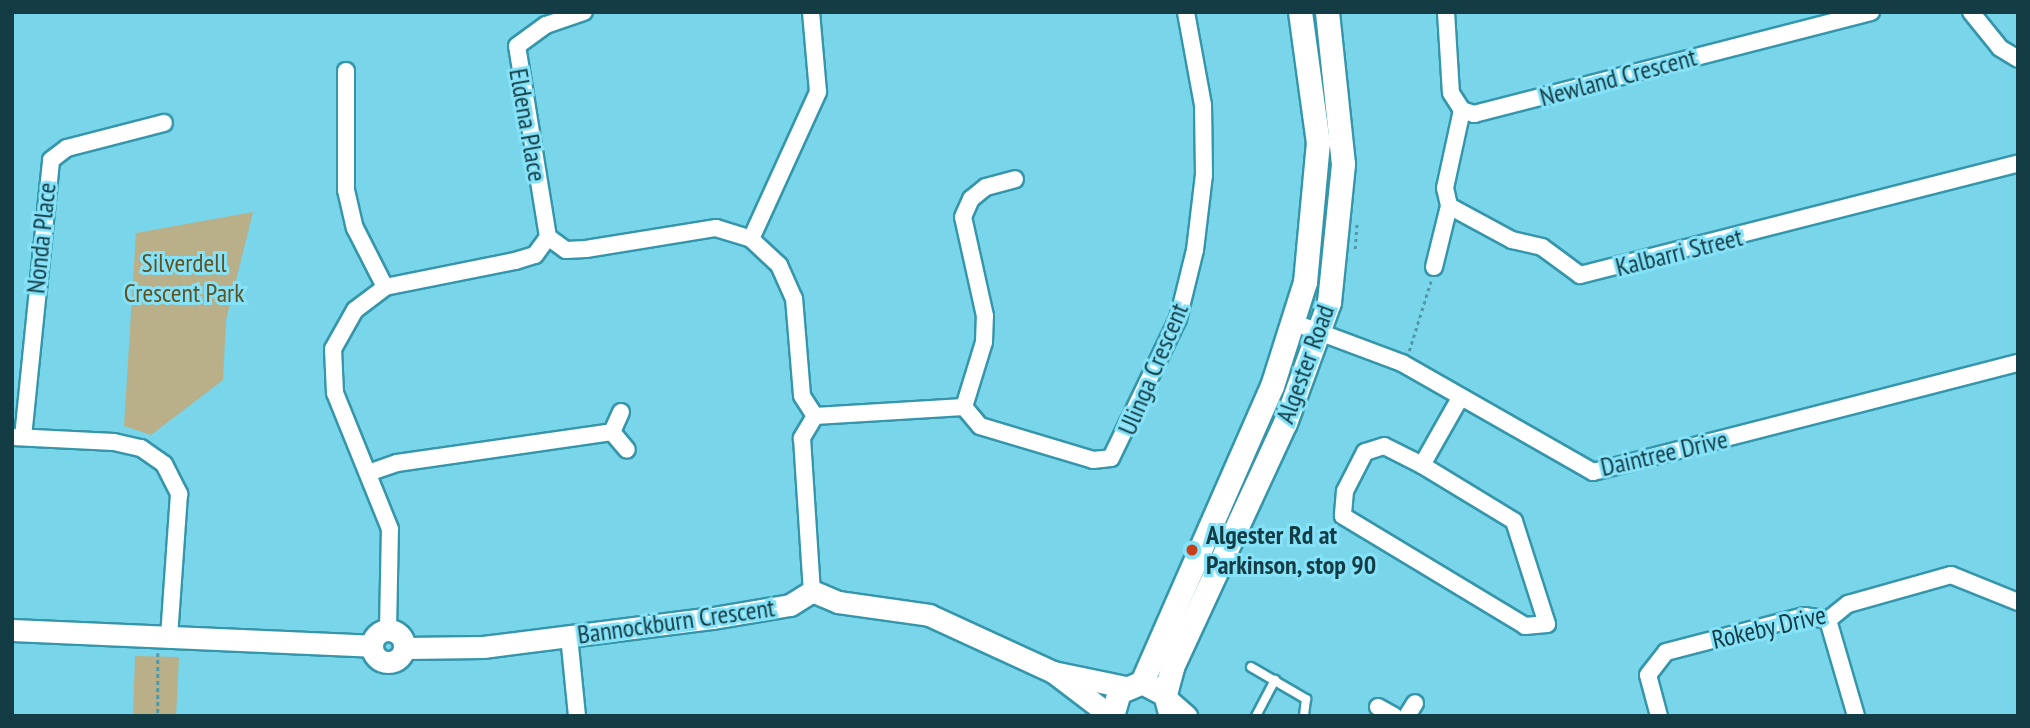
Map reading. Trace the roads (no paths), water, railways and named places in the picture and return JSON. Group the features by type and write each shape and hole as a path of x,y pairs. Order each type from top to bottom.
{"main road":[{"name":"Algester Road","path":"1111,716 1133,684 1295,323 1317,180 1313,90 1300,12"},
{"name":"Algester Road","path":"1173,707 1322,331 1343,176 1327,12"},
{"path":"1133,684 1173,707"}],"street":[{"name":"Eldena Place","path":"548,237 517,46 546,25 584,12"},
{"path":"751,239 818,92 811,12"},
{"name":"Ulinga Crescent","path":"964,407 980,426 1093,460 1111,458 1122,444 1178,319 1195,250 1204,175 1203,105 1186,12"},
{"path":"1434,267 1449,206 1445,188 1462,110 1451,93 1446,12"},
{"name":"Newland Crescent","path":"1462,110 1474,114 1568,94 1871,12"},
{"path":"1972,12 2000,48 2018,59"},
{"path":"346,71 346,190 355,228 385,287"},
{"name":"Nonda Place","path":"18,437 51,160 66,148 164,123"},
{"name":"Kalbarri Street","path":"1449,206 1512,240 1542,247 1580,275 1598,274 2018,163"},
{"path":"815,416 964,407 985,316 963,217 971,199 986,187 1015,179"},
{"path":"12,630 164,643 372,646 388,630 390,529 335,393 333,349 355,310 385,287 525,258 548,237 566,250 716,228 751,239 779,265 794,298 802,396 815,416"},
{"name":"Daintree Drive","path":"1295,323 1402,363 1593,472 2018,363"},
{"path":"1422,465 1461,398"},
{"path":"612,432 621,412"},
{"path":"812,591 802,438 815,416"},
{"path":"368,473 397,463 612,432"},
{"path":"612,432 627,450"},
{"path":"18,437 114,442 141,449 164,464 179,495 164,643"},
{"path":"1384,446 1422,465 1514,521 1547,624 1525,626 1343,516 1345,491 1365,452 1384,446"},
{"name":"Rokeby Drive","path":"1658,716 1648,675 1666,652 1804,616 1828,620 1848,604 1951,575 2018,602"},
{"name":"Bannockburn Crescent","path":"404,648 569,636 782,607 812,591 838,601 929,615 1053,671 1111,716"},
{"path":"1828,620 1856,716"},
{"path":"372,646 384,662 400,658 404,648 400,635 388,630"},
{"path":"569,636 577,716"},
{"name":"Bannockburn Crescent","path":"1053,671 1133,684"},
{"path":"1378,707 1394,716"}],"lane":[{"path":"1251,667 1306,699 1304,716"},
{"path":"1256,716 1275,680"}],"place":[{"name":"Algester Rd at Parkinson, stop 90","path":"1192,550"}],"park label":[{"name":"Silverdell Crescent Park","path":"184,278"}]}
